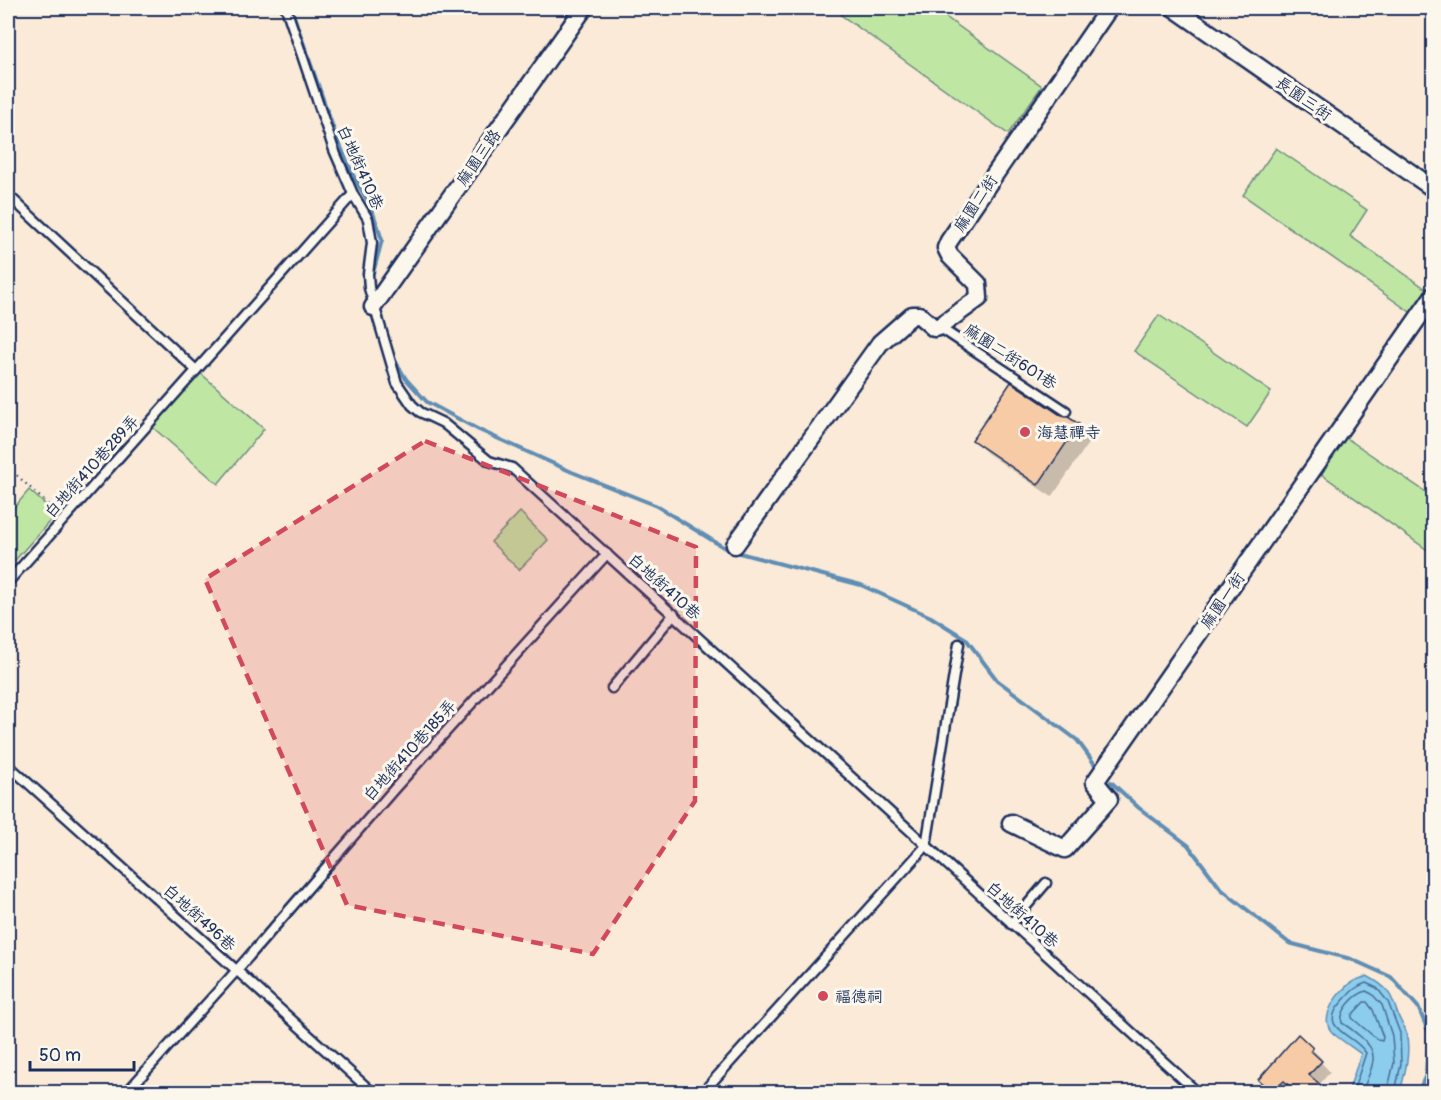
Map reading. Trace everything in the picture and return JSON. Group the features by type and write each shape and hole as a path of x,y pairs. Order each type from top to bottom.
{"street":[{"name":"麻園三路","path":"373,307 584,8"},
{"name":"麻園二街","path":"939,327 978,298 980,289 978,284 950,256 946,248 949,241 1109,8"},
{"name":"長園三街","path":"1174,8 1434,189"},
{"name":"麻園一街","path":"1011,823 1065,849 1109,799 1095,782 1434,295"},
{"path":"735,545 880,343 912,315 919,315 934,328 939,327"}],"lane":[{"name":"白地街410巷","path":"286,8 334,150 353,194 368,219 372,243 368,274 373,307 397,383 412,405 420,412 443,423 489,461 512,468 1197,1092"},
{"name":"白地街410巷289弄","path":"8,582 353,194"},
{"path":"8,195 196,370"},
{"name":"麻園二街601巷","path":"939,327 1066,411"},
{"name":"白地街410巷185弄","path":"127,1092 237,970 395,788 607,554"},
{"path":"612,688 674,614"},
{"path":"703,1092 926,846 960,644"},
{"name":"白地街496巷","path":"8,765 372,1092"},
{"path":"1011,924 1046,883"}],"path":[{"path":"8,468 63,519"}],"highlighted area":[{"path":"425,441 696,547 695,801 593,954 347,905 205,579"}],"green space":[{"path":"846,8 933,8 1042,86 1008,134 841,15"},
{"path":"1276,148 1367,210 1350,236 1429,291 1413,314 1243,195"},
{"path":"1159,315 1271,392 1247,427 1134,351"},
{"path":"198,371 264,429 218,484 150,425"},
{"path":"1342,435 1433,497 1433,554 1317,471"},
{"path":"29,490 56,514 8,568 8,515"},
{"path":"520,512 548,540 519,570 491,542"}],"water":[{"path":"1367,976 1388,991 1406,1032 1408,1055 1400,1092 1345,1092 1349,1089 1361,1054 1333,1033 1328,1025 1329,1010 1337,996 1348,985"}],"building":[{"name":"海慧禪寺","path":"1011,382 1062,416 1079,424 1038,485 972,440"},
{"path":"1298,1034 1313,1048 1311,1051 1322,1061 1309,1075 1329,1092 1296,1092 1284,1081 1272,1092 1258,1080"}],"waterway":[{"path":"291,8 336,136 354,177 371,207 382,240 373,273"},
{"path":"382,315 385,329"},
{"path":"394,359 406,379 427,402 479,430 572,472 655,505 728,550 861,585 931,617 966,639 997,680 1077,740 1099,770"},
{"path":"1111,782 1139,808 1188,845 1221,889 1289,943 1351,959 1391,977 1418,1007 1429,1033 1426,1075 1418,1092"},
{"path":"1429,1033 1434,1010"}],"place":[{"name":"海慧禪寺","path":"1025,432"},
{"name":"福德祠","path":"823,996"}]}
